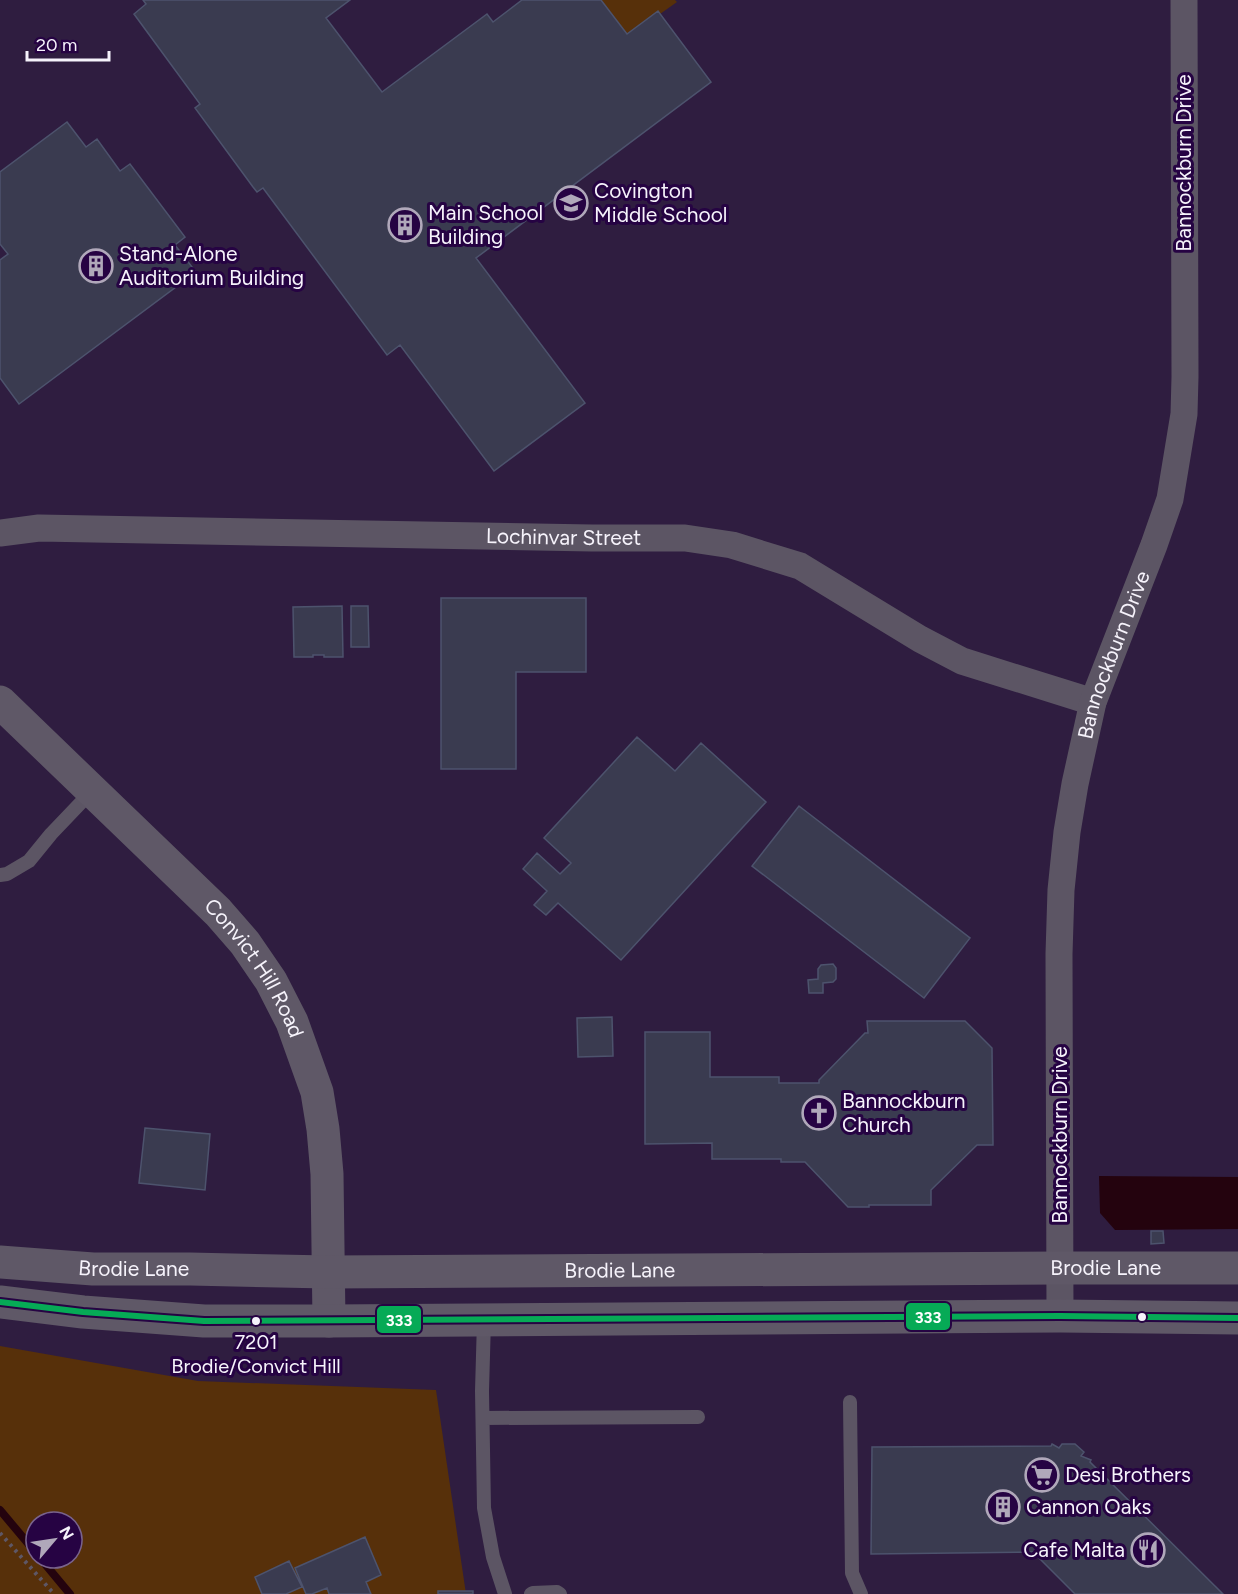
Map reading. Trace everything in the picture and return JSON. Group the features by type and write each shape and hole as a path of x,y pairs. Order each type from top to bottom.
{"main road":[{"name":"Convict Hill Road","path":"0,702 218,912 245,943 271,981 292,1022 317,1092 327,1174 329,1321"},
{"name":"Brodie Lane","path":"0,1262 93,1269 328,1272 1238,1269"},
{"path":"0,1302 83,1312 204,1321 1060,1316 1238,1318"}],"street":[{"name":"Bannockburn Drive","path":"1060,1316 1059,954 1061,890 1068,822 1093,702 1170,498 1184,414 1184,0"},
{"name":"Lochinvar Street","path":"0,533 39,528 685,538 732,545 800,566 920,639 962,661 1093,702"}],"lane":[{"path":"0,875 7,874 28,861 92,791"},
{"path":"484,1320 484,1508 493,1557 505,1594"},
{"path":"850,1402 852,1573 861,1594"},
{"path":"483,1418 698,1417"},
{"path":"531,1594 557,1592 560,1594"}],"path":[{"path":"0,1533 54,1594"}],"shaded area":[{"path":"601,0 675,0 677,2 660,14 658,11 627,34"},
{"path":"1099,1176 1238,1177 1238,1229 1115,1230 1100,1213"},
{"path":"0,1346 198,1381 436,1390 466,1594 0,1594"}],"building":[{"name":"Main School Building","path":"143,0 350,0 326,18 382,92 487,14 493,22 522,0 601,0 627,34 658,11 711,82 476,258 585,403 494,471 400,345 387,355 263,188 257,192 253,187 195,108 200,104 134,14 146,4"},
{"name":"Stand-Alone Auditorium Building","path":"67,122 86,147 97,139 120,171 130,164 185,237 175,245 196,272 19,404 0,378 0,260 8,254 0,244 0,172"},
{"path":"441,598 586,598 586,672 516,672 516,769 441,769"},
{"path":"342,606 343,657 313,655 313,657 294,657 293,607"},
{"path":"351,606 368,606 369,647 351,647"},
{"path":"637,737 675,771 701,743 766,802 621,960 558,903 546,915 534,905 547,891 523,869 537,853 560,874 571,863 544,838"},
{"path":"799,806 970,938 924,998 752,866"},
{"path":"833,964 836,968 836,979 833,982 823,983 823,993 809,993 808,980 818,979 818,969 821,965"},
{"path":"612,1017 613,1056 578,1057 577,1018"},
{"name":"Bannockburn Church","path":"867,1021 965,1021 992,1048 993,1145 977,1145 931,1190 931,1205 848,1207 805,1162 781,1162 781,1159 712,1159 712,1143 645,1144 645,1032 710,1032 710,1077 779,1077 779,1083 819,1083 819,1080 865,1033 868,1033"},
{"path":"145,1128 210,1134 205,1190 139,1183"},
{"path":"1151,1231 1163,1231 1164,1243 1151,1244"},
{"name":"Cannon Oaks","path":"1052,1444 1059,1448 1062,1444 1075,1444 1084,1452 1081,1456 1091,1460 1090,1462 1223,1594 1075,1594 1033,1552 871,1554 872,1447 1051,1446"},
{"path":"365,1537 381,1575 366,1582 371,1594 329,1594 327,1588 306,1594 295,1568"},
{"path":"289,1561 302,1587 286,1594 262,1594 255,1577"},
{"path":"438,1591 473,1591 473,1594 438,1594"}],"waterway":[{"path":"0,1510 24,1539"},
{"path":"50,1570 70,1594"}],"transit line":[{"name":"333","path":"0,1302 83,1312 204,1321 1060,1316 1238,1318"}],"place":[{"name":"Covington Middle School","path":"571,203"},
{"name":"Main School Building","path":"405,225"},
{"name":"Stand-Alone Auditorium Building","path":"96,266"},
{"name":"Bannockburn Church","path":"819,1113"},
{"name":"7201 Brodie/Convict Hill","path":"256,1321"},
{"name":"Desi Brothers","path":"1042,1475"},
{"name":"Cannon Oaks","path":"1003,1507"},
{"name":"Cafe Malta","path":"1148,1550"}]}
